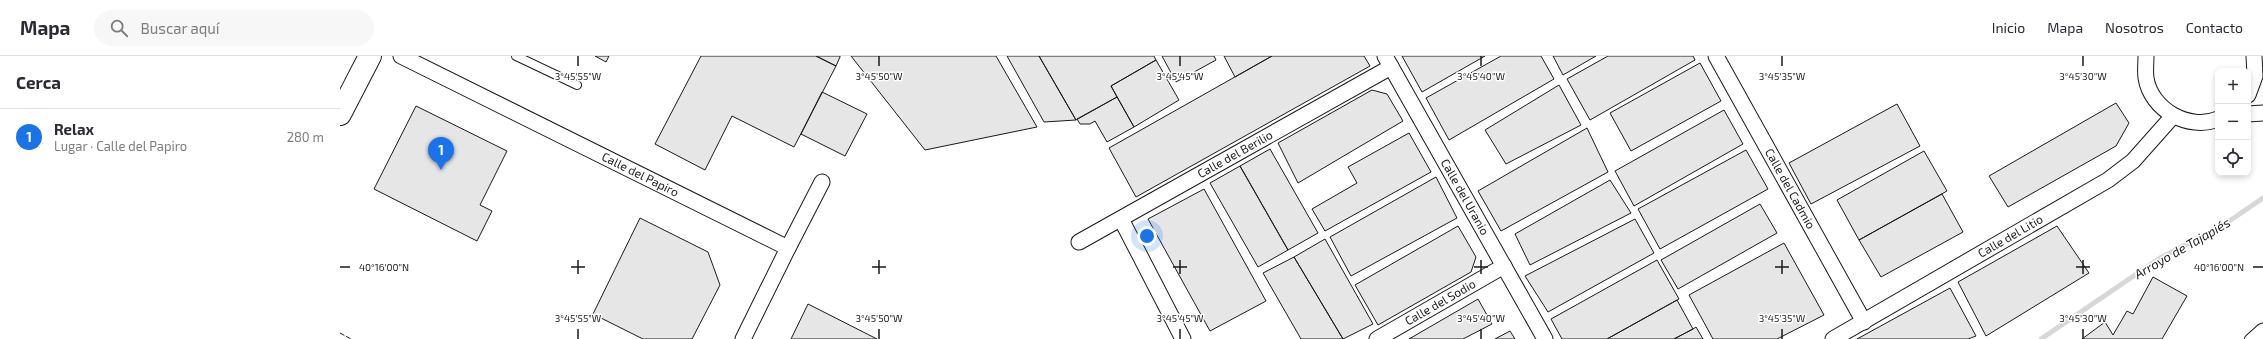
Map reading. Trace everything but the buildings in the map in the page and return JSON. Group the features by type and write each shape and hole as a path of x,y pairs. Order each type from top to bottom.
{"main road":[{"path":"340,114 370,56"}],"street":[{"name":"Calle del Papiro","path":"401,56 788,248"},
{"name":"Calle del Cadmio","path":"1716,56 1864,322"},
{"path":"2146,56 2146,79 2156,100 2173,116 2191,122 2211,122 2215,120"},
{"path":"2251,87 2255,76 2254,56"},
{"name":"Calle del Berilio","path":"1079,242 1121,219 1388,61"},
{"name":"Calle del Uranio","path":"1388,61 1545,339"},
{"path":"2251,114 2263,113"},
{"name":"Calle del Litio","path":"1833,339 2108,180 2133,161 2173,116"},
{"path":"743,339 822,182"},
{"path":"1121,219 1183,339"},
{"name":"Calle del Sodio","path":"1377,339 1504,266"},
{"path":"2259,339 2263,331"}],"lane":[{"path":"516,56 577,85"},
{"path":"2249,339 2263,326"}],"waterway":[{"name":"Arroyo de Tajapiés","path":"2041,339 2160,258 2222,226 2263,198"}],"fence":[{"path":"340,333 351,339"}],"place":[{"name":"Relax","path":"441,170"}]}
